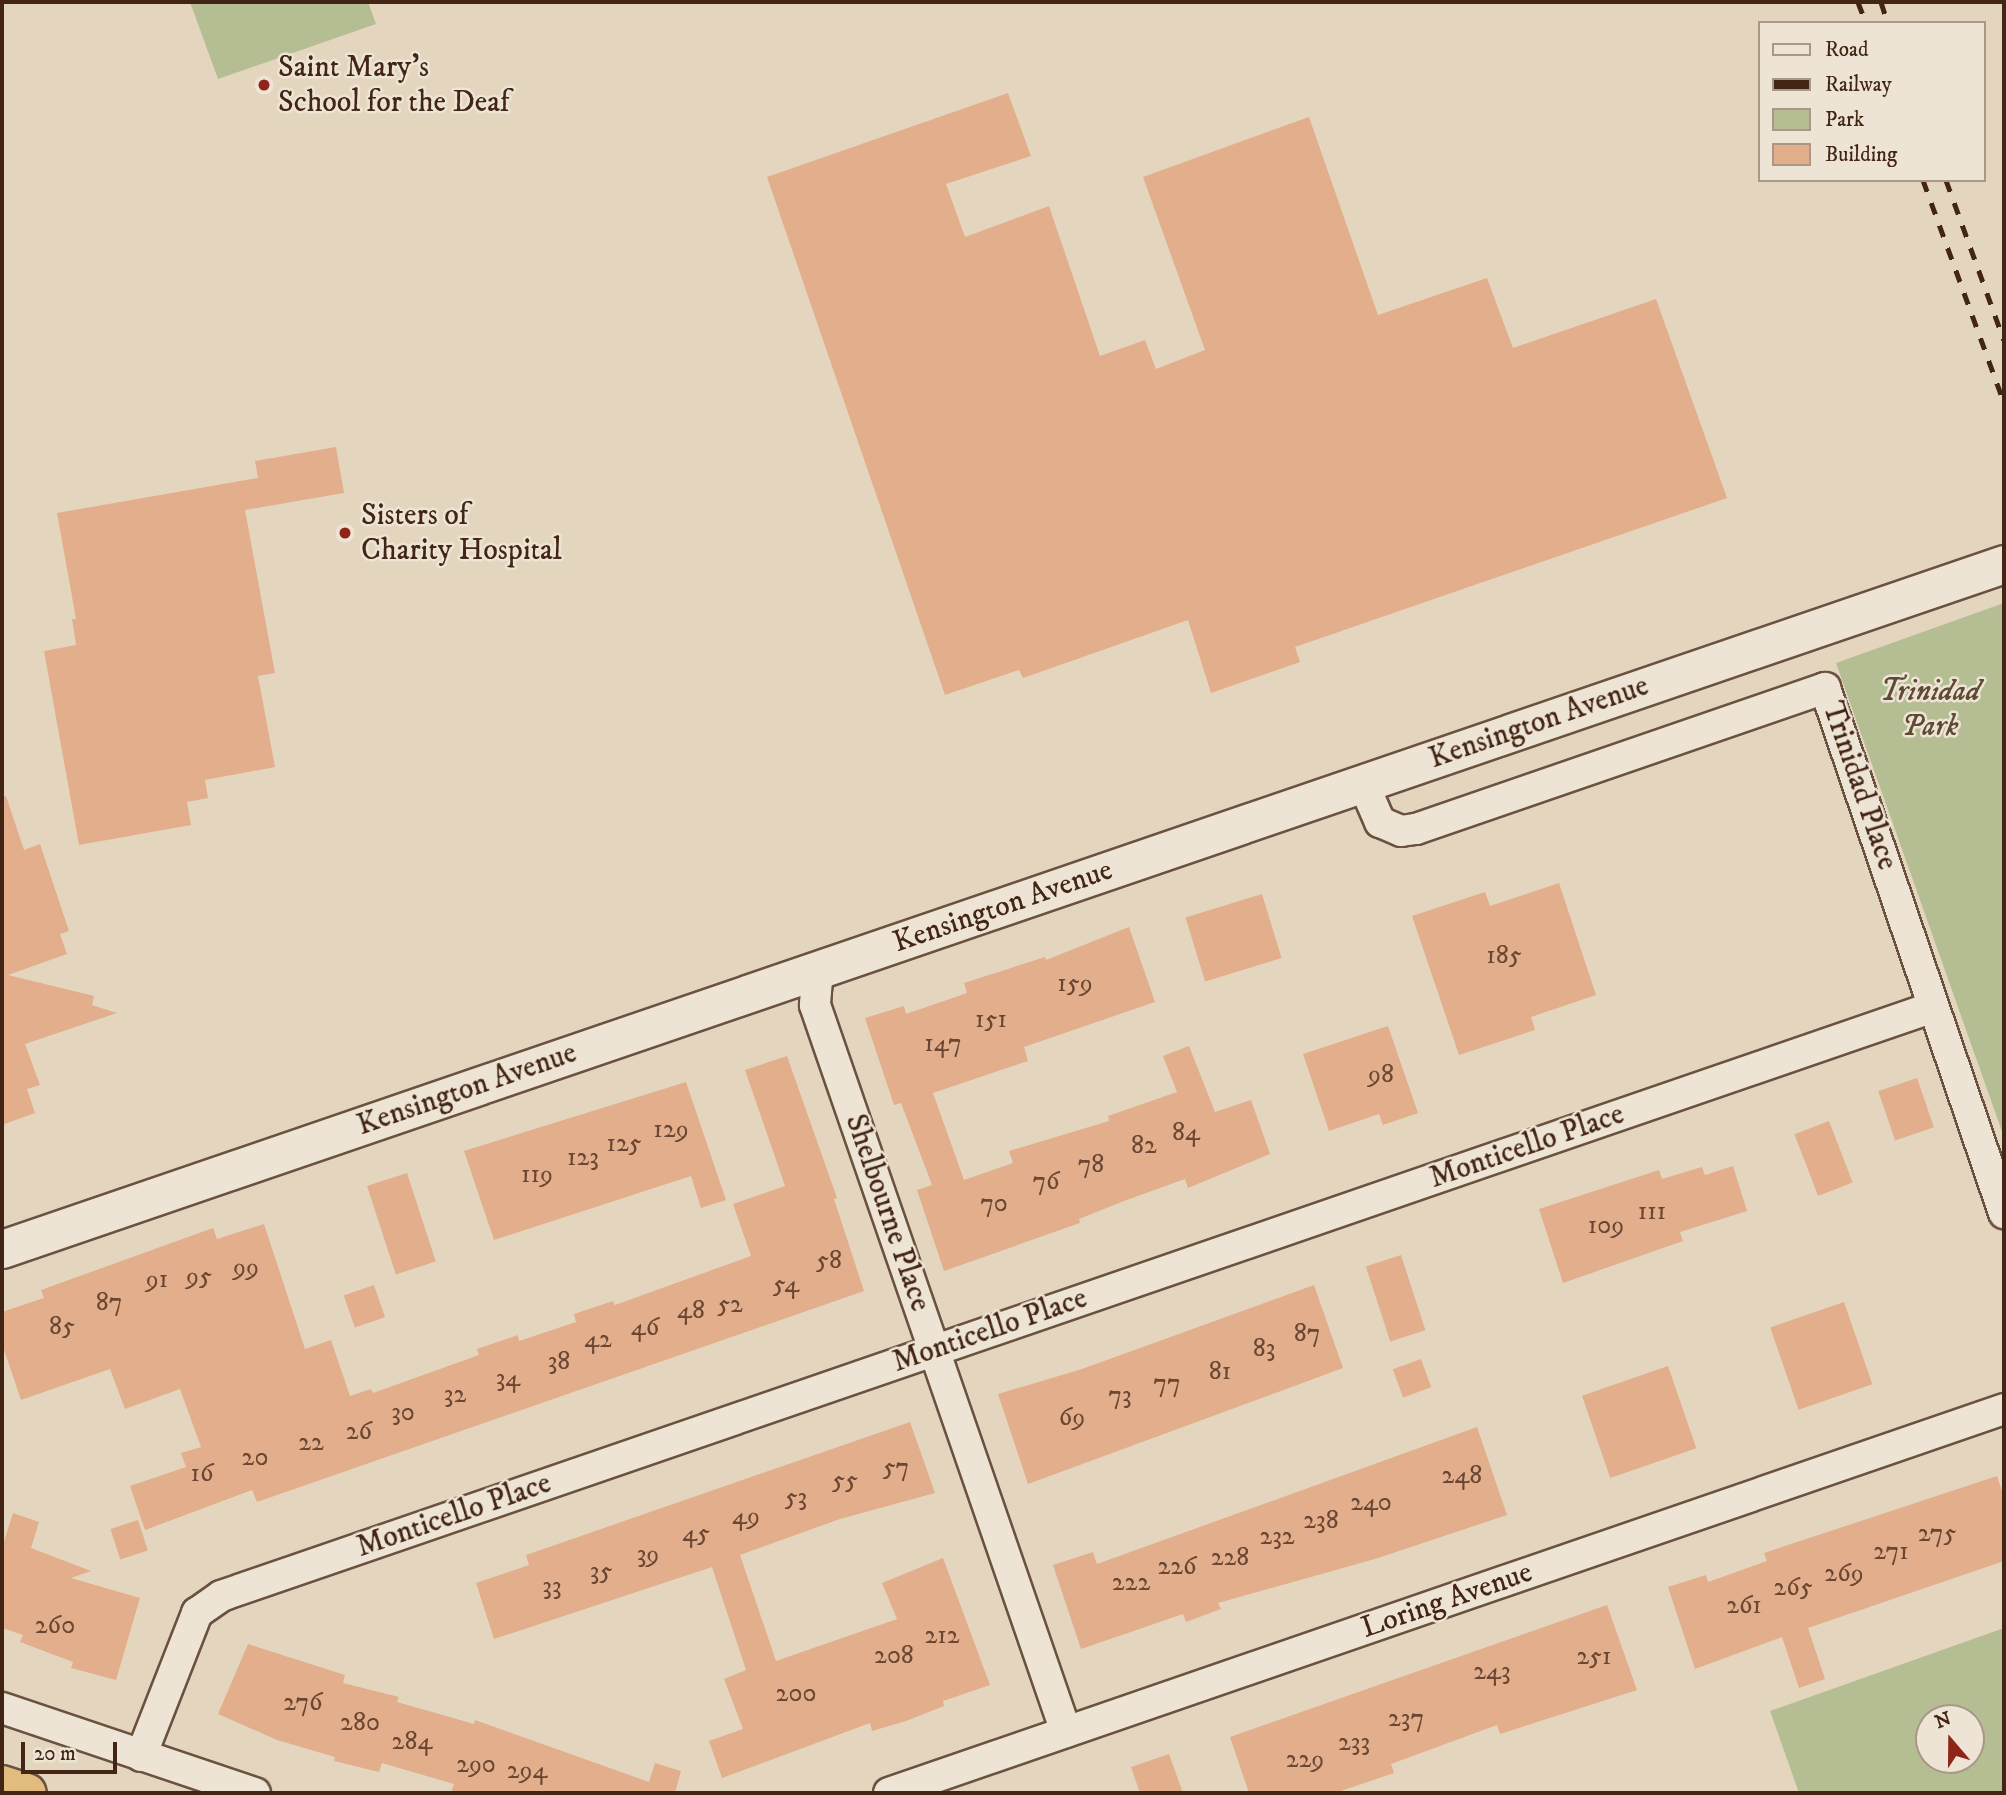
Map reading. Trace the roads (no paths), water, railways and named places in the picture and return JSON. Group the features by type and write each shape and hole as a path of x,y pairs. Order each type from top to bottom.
{"highway":[{"path":"2,1785 27,1793"}],"street":[{"name":"Kensington Avenue","path":"2,1249 2004,564"},
{"name":"Trinidad Place","path":"1363,783 1380,822 1401,831 1416,829 1825,688 2004,1213"},
{"name":"Shelbourne Place","path":"818,970 815,1005 1066,1732"},
{"name":"Monticello Place","path":"141,1756 193,1622 211,1600 1934,1007"},
{"name":"Loring Avenue","path":"889,1793 2004,1409"},
{"path":"2,1708 254,1793"}],"railway":[{"path":"1858,2 1865,21"},
{"path":"1881,2 1887,21"},
{"path":"1924,182 2004,402"},
{"path":"1947,182 2004,340"}],"place":[{"name":"Saint Mary's School for the Deaf","path":"264,85"},
{"name":"Sisters of Charity Hospital","path":"345,533"}],"park label":[{"name":"Trinidad Park","path":"1930,709"}]}
